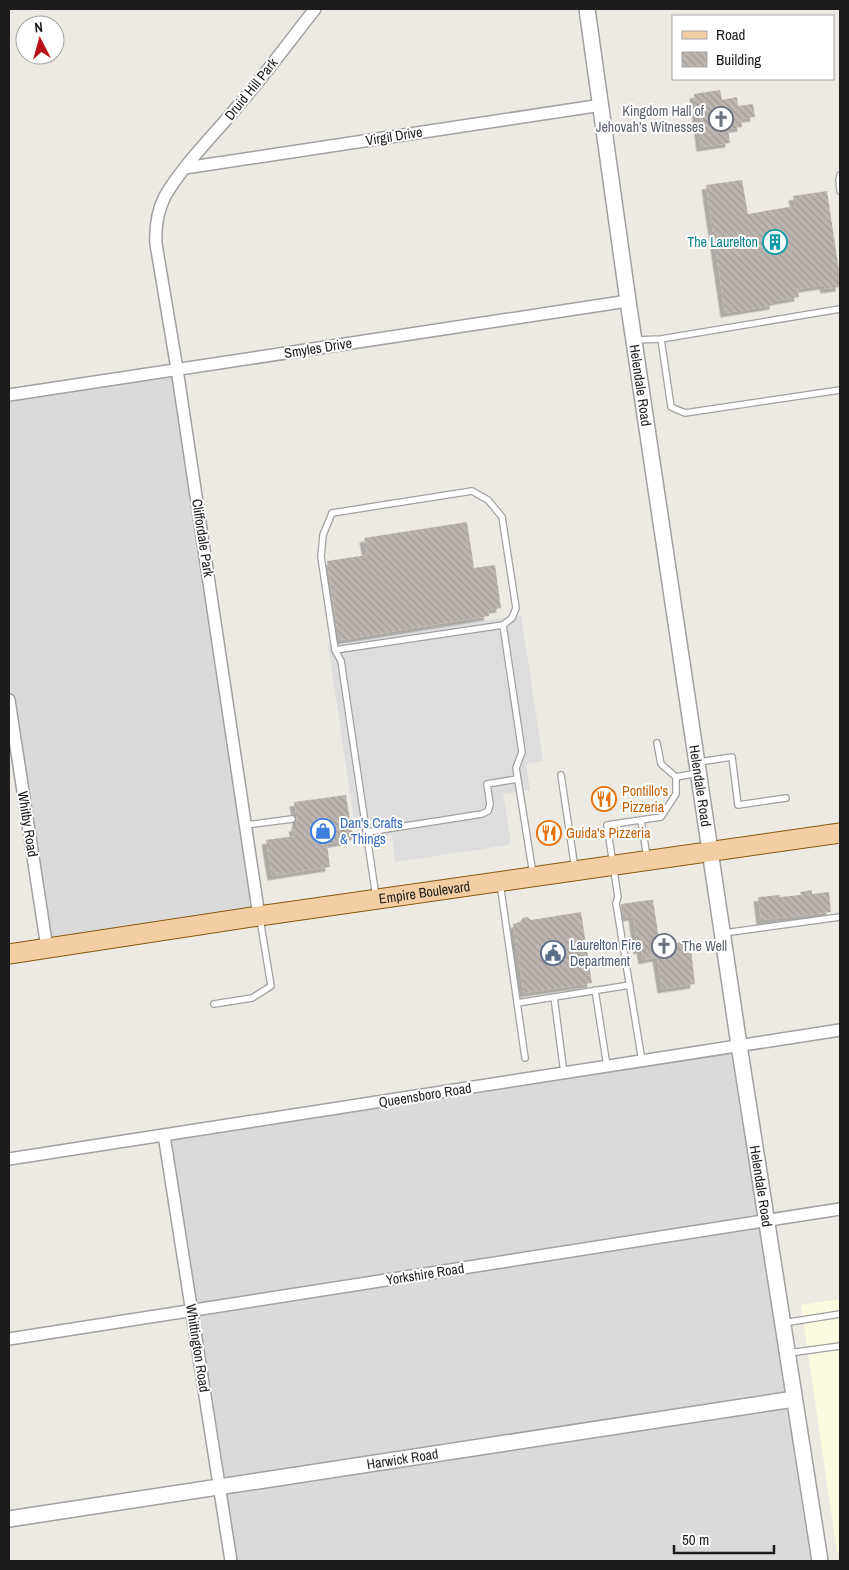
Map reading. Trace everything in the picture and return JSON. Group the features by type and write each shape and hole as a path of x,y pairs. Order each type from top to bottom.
{"main road":[{"name":"Empire Boulevard","path":"9,954 499,881 840,833"}],"street":[{"name":"Druid Hill Park","path":"185,168 244,99 315,9"},
{"name":"Helendale Road","path":"587,9 738,1046 820,1561"},
{"name":"Virgil Drive","path":"185,168 602,105"},
{"name":"Cliffordale Park","path":"185,168 163,202 157,218 155,230 156,244 177,369 259,916"},
{"name":"Smyles Drive","path":"9,395 628,300"},
{"name":"Whitby Road","path":"9,700 47,948"},
{"name":"Queensboro Road","path":"9,1159 840,1030"},
{"name":"Whittington Road","path":"164,1135 231,1561"},
{"name":"Yorkshire Road","path":"9,1338 840,1209"},
{"name":"Harwick Road","path":"9,1519 794,1399"}],"lane":[{"path":"840,176 838,180 840,191"},
{"path":"634,340 661,339 840,309"},
{"path":"661,339 671,407 685,413 840,390"},
{"path":"335,650 503,625 512,618 516,608 502,517 488,500 472,491 332,513 323,534 321,557 335,650 341,661 376,899"},
{"path":"503,625 522,752 516,768 533,877"},
{"path":"642,1060 616,903 618,897 607,825 661,817 676,794 676,777 661,764 658,743"},
{"path":"676,777 732,757 738,805 786,798"},
{"path":"561,775 575,871"},
{"path":"367,832 482,814 488,811 490,804 487,784 518,779"},
{"path":"246,825 292,819"},
{"path":"641,820 647,860"},
{"path":"499,881 525,1058"},
{"path":"214,1004 252,998 271,986 259,916"},
{"path":"722,933 840,917"},
{"path":"517,1003 630,985"},
{"path":"595,990 607,1066"},
{"path":"554,997 564,1073"},
{"path":"782,1323 840,1314"},
{"path":"787,1354 840,1346"}],"shaded area":[{"path":"177,369 259,916 47,948 9,700 9,395"},
{"path":"521,615 543,761 526,764 530,790 503,794 511,843 509,845 395,862 392,835 357,841 328,644"},
{"path":"739,1045 818,1561 230,1561 164,1135"},
{"path":"840,1299 840,1553 837,1553 801,1305"}],"building":[{"name":"Kingdom Hall of Jehovah’s Witnesses","path":"720,90 722,100 737,97 738,106 753,104 755,117 741,119 742,127 728,129 730,143 701,147 694,94"},
{"name":"The Laurelton","path":"742,180 748,214 795,206 793,196 827,191 840,287 825,289 824,285 798,289 799,297 774,301 774,305 725,313 706,185"},
{"path":"467,522 474,568 495,565 501,608 488,610 489,616 339,640 327,561 367,555 364,538"},
{"name":"Dan's Crafts & Things","path":"346,795 353,840 327,844 330,867 272,876 266,840 295,836 293,827 296,827 297,819 294,802"},
{"path":"812,890 812,894 829,892 831,912 761,920 758,897 801,895 800,892"},
{"name":"The Well","path":"653,900 659,940 668,938 669,944 690,941 695,984 662,989 657,957 643,960 641,949 638,950 633,916 623,918 621,904"},
{"name":"Laurelton Fire Department","path":"581,912 592,983 524,993 513,924 527,917 531,920"}],"place":[{"name":"Kingdom Hall of Jehovah’s Witnesses","path":"721,119"},
{"name":"The Laurelton","path":"775,242"},
{"name":"Pontillo's Pizzeria","path":"604,799"},
{"name":"Dan's Crafts & Things","path":"323,831"},
{"name":"Guida's Pizzeria","path":"549,833"},
{"name":"The Well","path":"664,946"},
{"name":"Laurelton Fire Department","path":"553,953"}]}
